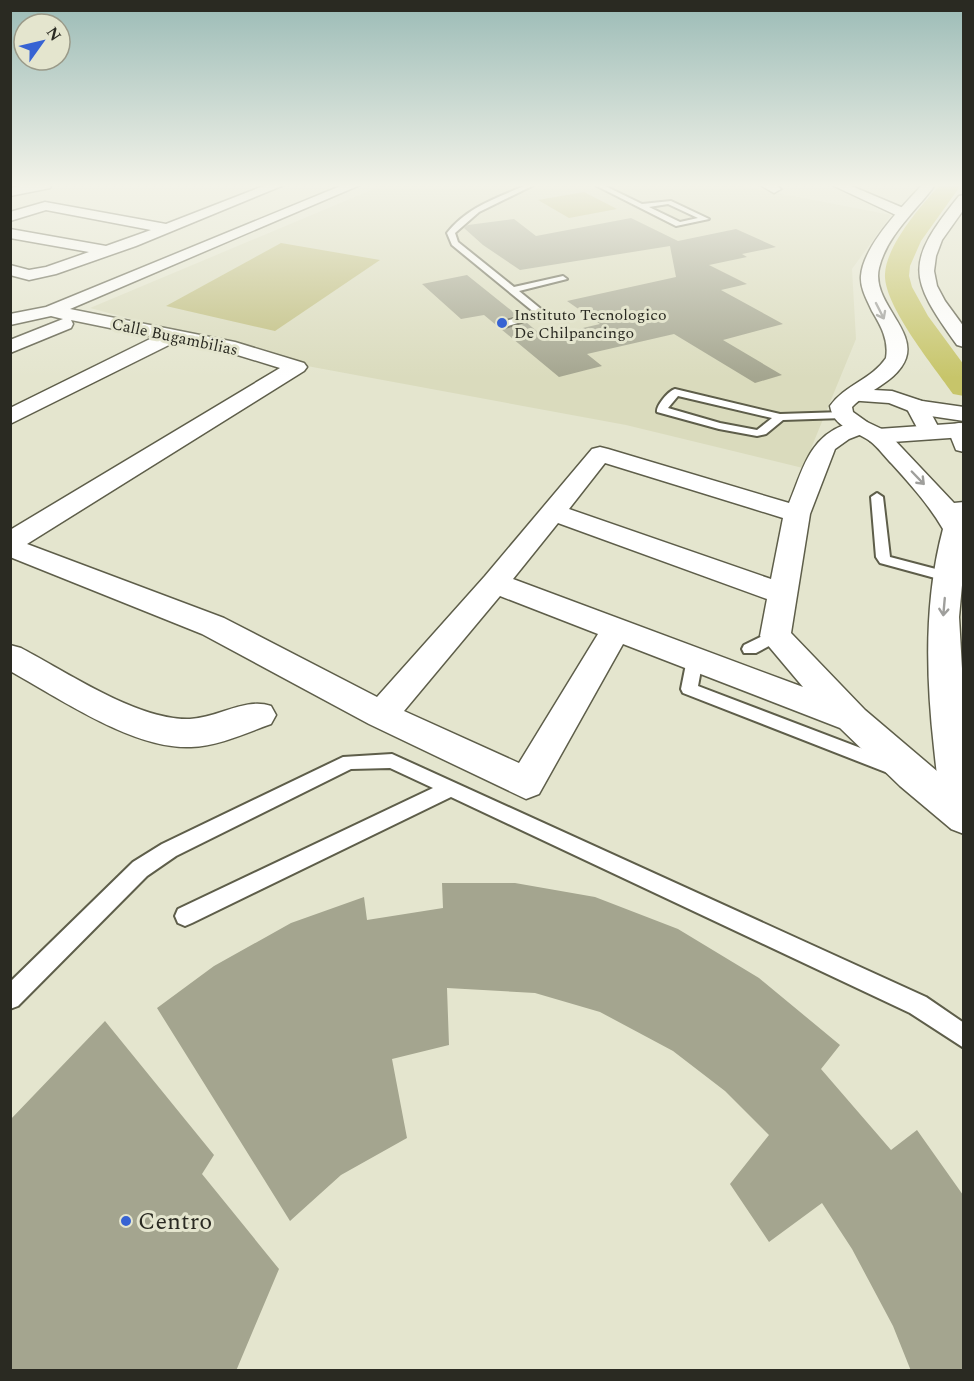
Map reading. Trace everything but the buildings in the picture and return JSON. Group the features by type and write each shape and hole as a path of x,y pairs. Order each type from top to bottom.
{"street":[{"path":"100,249 108,251"},
{"path":"10,270 39,274 112,249"},
{"path":"10,320 51,311 199,249"},
{"path":"879,249 869,276 872,295 898,343 896,360 873,382 846,399 841,406 942,504 960,516 946,576 942,618 944,675 963,817"},
{"path":"930,249 926,262 925,279 935,303 963,341"},
{"name":"Calle Bugambilias","path":"10,542 297,367 235,348 51,311"},
{"path":"10,347 80,317"},
{"path":"10,417 174,335"},
{"path":"855,395 892,398 961,427"},
{"path":"917,407 930,432"},
{"path":"961,427 907,435 860,426 842,434 825,446 797,514 781,593 763,642 963,817"},
{"path":"381,715 495,583 600,454 797,514"},
{"path":"553,512 781,593"},
{"path":"10,547 213,626 381,715 526,783 616,629"},
{"path":"495,583 853,720"},
{"path":"10,656 139,724 162,732 191,733 259,715"}],"lane":[{"path":"463,249 542,314 505,324"},
{"path":"514,289 563,279"},
{"path":"780,417 762,432 757,433 719,426 661,410 675,392 780,417 860,426"},
{"path":"877,497 885,560 946,576"},
{"path":"695,659 689,689 913,775"},
{"path":"10,998 140,869 169,850 349,762 392,761 918,1005 963,1037"},
{"path":"185,916 450,789"}],"shaded area":[{"name":"Instituto Tecnologico De Chilpancingo","path":"229,249 866,249 852,269 856,339 803,468 626,425 307,366 90,308"},
{"path":"269,249 319,249 380,260 275,331 166,306"}],"waterway":[{"path":"905,249 898,266 899,287 914,316 964,387"}],"place":[{"name":"Instituto Tecnologico De Chilpancingo","path":"502,323"},
{"name":"Centro","path":"126,1221"}]}
